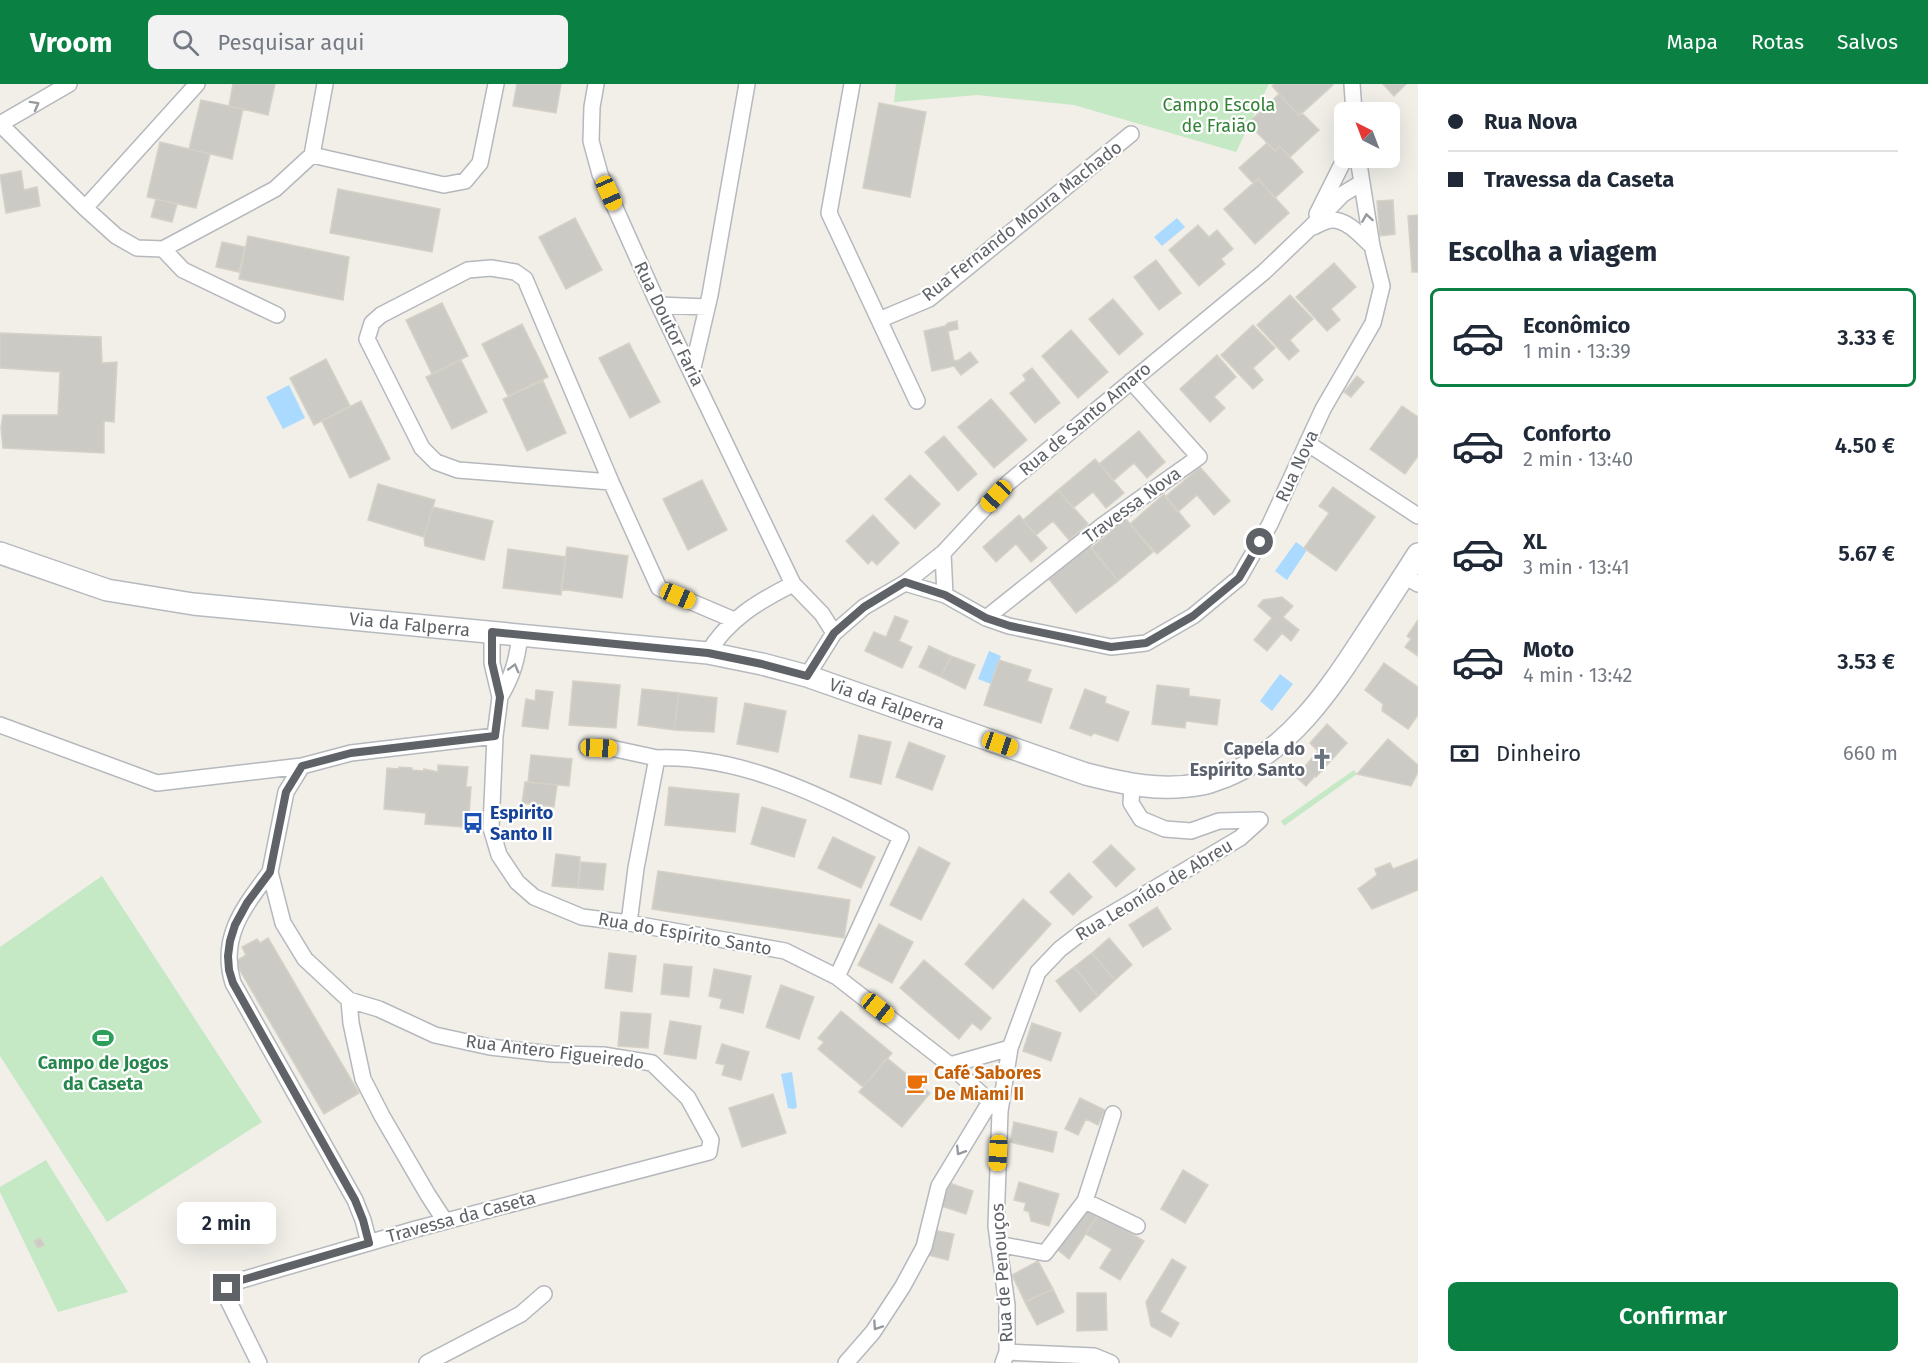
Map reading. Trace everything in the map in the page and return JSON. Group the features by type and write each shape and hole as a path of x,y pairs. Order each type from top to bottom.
{"main road":[{"name":"Via da Falperra","path":"0,553 106,590 193,604 708,653 807,676 1086,774 1132,786 1174,788 1205,784 1236,772 1273,750 1299,726 1411,580 1418,554"}],"street":[{"path":"69,84 0,124 85,208 117,236 137,248 163,249 275,189 312,155 325,84"},
{"path":"85,208 197,84"},
{"path":"312,155 444,184 465,181 480,163 496,84"},
{"name":"Rua Doutor Faria","path":"596,84 592,107 591,141 600,174 659,305 793,584 822,614 834,633"},
{"path":"692,372 707,307 747,84"},
{"path":"852,84 829,213 917,401"},
{"path":"1352,84 1353,102"},
{"name":"Rua Fernando Moura Machado","path":"879,320 929,299 1131,134"},
{"path":"1310,228 1340,168"},
{"name":"Rua Nova","path":"905,582 945,595 986,618 1010,626 1111,647 1146,643 1193,616 1239,578 1270,524 1323,409 1373,323 1382,286 1372,246 1359,168"},
{"name":"Rua de Santo Amaro","path":"807,676 834,633 864,607 905,582 943,553 1008,483 1264,272 1343,194 1361,183"},
{"path":"1310,228 1331,220 1345,224 1357,231 1372,246"},
{"path":"163,249 183,270 277,315"},
{"path":"611,482 458,470 436,462 422,448 367,339 372,323 381,315 468,270 491,268 515,272 525,279 611,482 659,588 734,620"},
{"path":"659,305 707,307"},
{"name":"Travessa Nova","path":"986,618 1103,525 1199,457 1131,381"},
{"path":"1307,443 1418,516"},
{"path":"943,553 945,595"},
{"path":"708,653 717,637 734,620 772,594 793,584"},
{"path":"492,632 492,663 500,697"},
{"path":"500,697 514,670 520,635"},
{"name":"Rua do Espírito Santo","path":"500,697 495,736 491,828 499,855 517,882 534,897 582,917 629,923 785,951 837,977 950,1065 995,1106"},
{"path":"0,725 157,783 302,766 351,753 495,736"},
{"path":"587,747 611,748 657,758 684,757 759,773 831,801 901,837 837,977"},
{"path":"629,923 636,868 657,758"},
{"name":"Rua Antero Figueiredo","path":"302,766 286,792 270,872 284,923 305,959 349,1000 379,1009 435,1035 490,1047 552,1054 603,1055 652,1063 688,1098 711,1140 709,1152"},
{"name":"Rua Leonído de Abreu","path":"995,1106 1010,1048 1038,972 1060,949 1086,929 1240,838 1260,820 1219,821 1191,831 1165,830 1141,819 1131,803 1132,786"},
{"path":"270,872 247,903 235,925 230,941 229,970 233,983 355,1200 369,1243"},
{"path":"349,1000 351,1023 363,1079 382,1116 445,1221"},
{"path":"950,1065 1010,1048"},
{"path":"846,1363 873,1332 903,1286 924,1247 939,1186 995,1106"},
{"name":"Rua de Penouços","path":"995,1106 996,1226 1007,1305 1005,1357"},
{"path":"998,1244 1045,1253 1085,1201 1113,1114"},
{"name":"Travessa da Caseta","path":"259,1363 228,1300 227,1288 235,1282 445,1221 709,1152"},
{"path":"1085,1201 1137,1226"},
{"path":"427,1363 521,1314 544,1294"},
{"path":"1005,1357 1094,1356 1112,1363"}],"green space":[{"name":"Campo Escola de Fraião","path":"896,84 1269,84 1236,152 1074,105 977,95 894,102"},
{"path":"1354,770 1357,774 1284,826 1281,821"},
{"name":"Campo de Jogos da Caseta","path":"102,876 262,1122 107,1222 0,1056 0,947"},
{"path":"46,1160 128,1292 58,1312 0,1192 0,1187"}],"water":[{"path":"1177,218 1185,227 1162,246 1154,237"},
{"path":"289,385 305,418 283,429 266,397"},
{"path":"1296,542 1307,550 1287,580 1275,571"},
{"path":"989,651 1001,656 991,684 978,679"},
{"path":"1280,674 1293,684 1272,711 1260,701"},
{"path":"792,1072 797,1107 794,1109 788,1108 781,1074"}],"building":[{"path":"233,84 275,84 268,115 229,106"},
{"path":"517,84 561,84 556,113 513,106"},
{"path":"1275,84 1333,85 1299,116 1272,86"},
{"path":"1383,84 1406,84 1394,96"},
{"path":"1279,94 1299,116 1301,112 1319,130 1290,157 1280,146 1275,151 1248,123"},
{"path":"201,100 243,109 232,159 189,149"},
{"path":"879,103 926,112 910,197 863,188"},
{"path":"160,142 210,154 196,208 147,197"},
{"path":"1267,143 1275,151 1280,146 1303,172 1275,198 1258,179 1253,183 1239,168"},
{"path":"21,171 24,190 37,187 40,206 6,213 0,175"},
{"path":"1258,179 1289,213 1255,244 1224,209"},
{"path":"338,189 440,209 432,252 330,233"},
{"path":"156,199 177,204 172,222 151,217"},
{"path":"1393,200 1395,234 1380,236 1377,201"},
{"path":"1418,215 1418,272 1412,272 1408,216"},
{"path":"575,218 602,270 566,289 539,237"},
{"path":"1198,225 1209,237 1217,230 1233,249 1221,259 1225,264 1199,286 1169,250"},
{"path":"248,236 349,257 343,300 239,279"},
{"path":"222,242 245,247 239,272 216,267"},
{"path":"1156,260 1181,293 1159,310 1134,277"},
{"path":"1334,263 1356,287 1331,309 1340,320 1327,331 1296,297"},
{"path":"1290,295 1313,319 1290,340 1299,351 1289,360 1257,325"},
{"path":"1113,299 1143,334 1119,355 1089,319"},
{"path":"442,303 468,356 432,374 406,320"},
{"path":"957,321 958,329 948,331 954,361 970,352 978,362 961,375 954,366 932,371 924,331"},
{"path":"522,324 548,377 508,396 482,344"},
{"path":"1253,325 1275,348 1253,368 1263,380 1253,389 1221,355"},
{"path":"1071,330 1108,372 1078,398 1042,356"},
{"path":"0,333 101,337 102,363 117,362 114,422 104,421 104,453 3,448 1,427 3,415 58,415 60,372 0,368"},
{"path":"629,343 660,402 630,418 599,358"},
{"path":"1217,355 1236,377 1214,397 1225,408 1210,422 1180,389"},
{"path":"326,359 350,406 314,425 290,378"},
{"path":"461,360 487,412 452,429 426,377"},
{"path":"1032,368 1060,403 1035,423 1010,393 1026,380 1023,375"},
{"path":"1357,376 1364,382 1351,397 1344,392"},
{"path":"543,381 566,433 527,451 503,399"},
{"path":"991,399 1027,440 994,468 958,427"},
{"path":"361,401 390,459 350,478 322,421"},
{"path":"1402,406 1418,417 1418,456 1405,474 1370,449"},
{"path":"1139,431 1165,462 1147,478 1134,463 1114,480 1099,464"},
{"path":"944,436 977,474 958,491 925,452"},
{"path":"1095,459 1124,493 1106,508 1093,492 1073,508 1058,490"},
{"path":"1200,467 1230,501 1214,515 1197,495 1178,512 1165,497"},
{"path":"910,475 940,504 915,529 885,499"},
{"path":"702,480 727,530 688,550 663,499"},
{"path":"378,484 435,500 424,537 368,520"},
{"path":"1333,487 1375,517 1336,571 1304,548 1329,513 1319,506"},
{"path":"1058,490 1088,524 1069,540 1053,521 1036,535 1023,520"},
{"path":"1164,494 1190,526 1157,554 1130,524"},
{"path":"433,507 493,521 484,560 425,546 424,537"},
{"path":"873,515 899,543 877,565 872,560 868,564 846,541"},
{"path":"1019,515 1047,548 1031,562 1016,544 996,562 983,547"},
{"path":"1126,519 1153,552 1118,581 1091,548"},
{"path":"1090,546 1118,581 1076,613 1049,579"},
{"path":"567,547 628,556 622,598 561,589"},
{"path":"508,549 566,557 561,595 503,588"},
{"path":"1282,597 1293,606 1283,617 1299,630 1291,641 1282,633 1267,651 1254,640 1272,618 1258,606 1263,600"},
{"path":"895,616 908,621 899,641 912,647 902,668 865,651 874,632 886,637"},
{"path":"1418,620 1418,656 1405,647 1411,639 1407,636"},
{"path":"929,646 951,656 941,677 919,667"},
{"path":"951,656 975,665 965,689 941,677"},
{"path":"999,660 1031,670 1027,681 1052,689 1041,723 984,705"},
{"path":"1384,663 1418,687 1418,715 1408,729 1382,711 1383,704 1365,690"},
{"path":"573,681 620,685 616,728 569,725"},
{"path":"1157,685 1189,689 1189,696 1220,700 1217,725 1186,721 1185,728 1152,724"},
{"path":"642,689 679,693 674,730 638,725"},
{"path":"1085,689 1106,697 1105,703 1129,712 1118,741 1094,733 1091,736 1070,728"},
{"path":"536,690 553,692 548,729 522,726 526,699 535,701"},
{"path":"679,693 717,698 714,732 674,730"},
{"path":"745,703 786,711 778,752 737,744"},
{"name":"Capela do Espírito Santo","path":"1327,724 1347,743 1306,786 1296,777 1318,751 1310,743"},
{"path":"859,735 891,742 881,784 850,777"},
{"path":"1388,739 1418,765 1418,772 1411,786 1357,774"},
{"path":"909,742 945,756 932,790 896,777"},
{"path":"531,755 572,759 569,786 528,782"},
{"path":"438,765 468,767 466,787 471,787 469,815 464,815 462,827 425,824 426,813 384,809 387,768 412,768 412,770 424,771 424,769 438,772"},
{"path":"525,782 557,785 554,807 522,803"},
{"path":"669,787 739,794 735,832 665,825"},
{"path":"762,807 806,820 794,857 751,844"},
{"path":"833,837 875,857 861,888 818,868"},
{"path":"1111,845 1135,869 1116,887 1093,862"},
{"path":"919,847 950,863 921,920 890,905"},
{"path":"556,854 580,857 578,888 552,886"},
{"path":"1418,859 1418,890 1372,909 1358,889 1377,875 1375,869 1390,863 1393,869"},
{"path":"581,862 606,864 603,890 578,888"},
{"path":"658,871 850,900 844,938 652,909"},
{"path":"1069,873 1092,897 1073,915 1050,892"},
{"path":"1023,899 1051,924 993,989 965,964"},
{"path":"1157,907 1171,929 1143,947 1129,925"},
{"path":"879,924 913,942 892,983 858,965"},
{"path":"268,938 359,1093 324,1114 235,962 246,955 242,947 257,939 260,943"},
{"path":"1109,938 1132,965 1115,980 1092,953"},
{"path":"609,953 636,956 632,992 605,988"},
{"path":"1092,953 1115,980 1098,996 1074,967"},
{"path":"924,960 991,1018 981,1030 972,1023 959,1039 900,988"},
{"path":"664,964 692,967 689,997 661,994"},
{"path":"1074,967 1098,996 1080,1012 1056,981"},
{"path":"714,969 751,976 743,1013 720,1008 722,999 709,996"},
{"path":"781,985 814,997 799,1039 766,1027"},
{"path":"841,1011 892,1053 863,1087 818,1049 824,1042 818,1038"},
{"path":"621,1012 651,1014 648,1048 618,1046"},
{"path":"670,1021 701,1026 696,1059 664,1054"},
{"path":"1032,1023 1061,1033 1051,1061 1023,1051"},
{"path":"722,1044 749,1052 741,1080 722,1075 725,1065 716,1063"},
{"path":"887,1058 930,1093 902,1127 859,1092"},
{"path":"773,1094 786,1133 742,1147 729,1108"},
{"path":"1080,1098 1105,1110 1098,1125 1086,1119 1078,1135 1065,1129"},
{"path":"1014,1122 1057,1132 1053,1152 1010,1142"},
{"path":"1183,1170 1208,1185 1185,1223 1161,1209"},
{"path":"1019,1182 1059,1194 1049,1226 1031,1221 1029,1212 1024,1210 1026,1203 1014,1200"},
{"path":"949,1183 973,1191 966,1214 941,1206"},
{"path":"1085,1207 1099,1214 1069,1259 1054,1247"},
{"path":"1099,1214 1144,1241 1120,1280 1100,1268 1112,1249 1086,1234"},
{"path":"933,1230 954,1234 948,1260 928,1255"},
{"path":"40,1238 44,1245 38,1248 34,1241"},
{"path":"1172,1259 1186,1267 1160,1312 1179,1323 1171,1337 1151,1326 1146,1302"},
{"path":"1038,1261 1053,1289 1025,1302 1012,1275"},
{"path":"1053,1289 1064,1312 1037,1325 1025,1302"},
{"path":"1077,1293 1106,1293 1107,1330 1077,1331"}],"place":[{"name":"Capela do Espírito Santo","path":"1322,759"},
{"name":"Espirito Santo II","path":"473,823"},
{"name":"Campo de Jogos da Caseta","path":"103,1038"},
{"name":"Café Sabores De Miami II","path":"917,1083"}],"route":[{"path":"227,1288 235,1282 369,1243 355,1200 233,983 229,970 230,941 235,925 247,903 270,872 286,792 302,766 351,753 495,736 500,697 492,663 492,632 708,653 807,676 834,633 864,607 905,582 945,595 986,618 1010,626 1111,647 1146,643 1193,616 1239,578 1260,542"}]}
